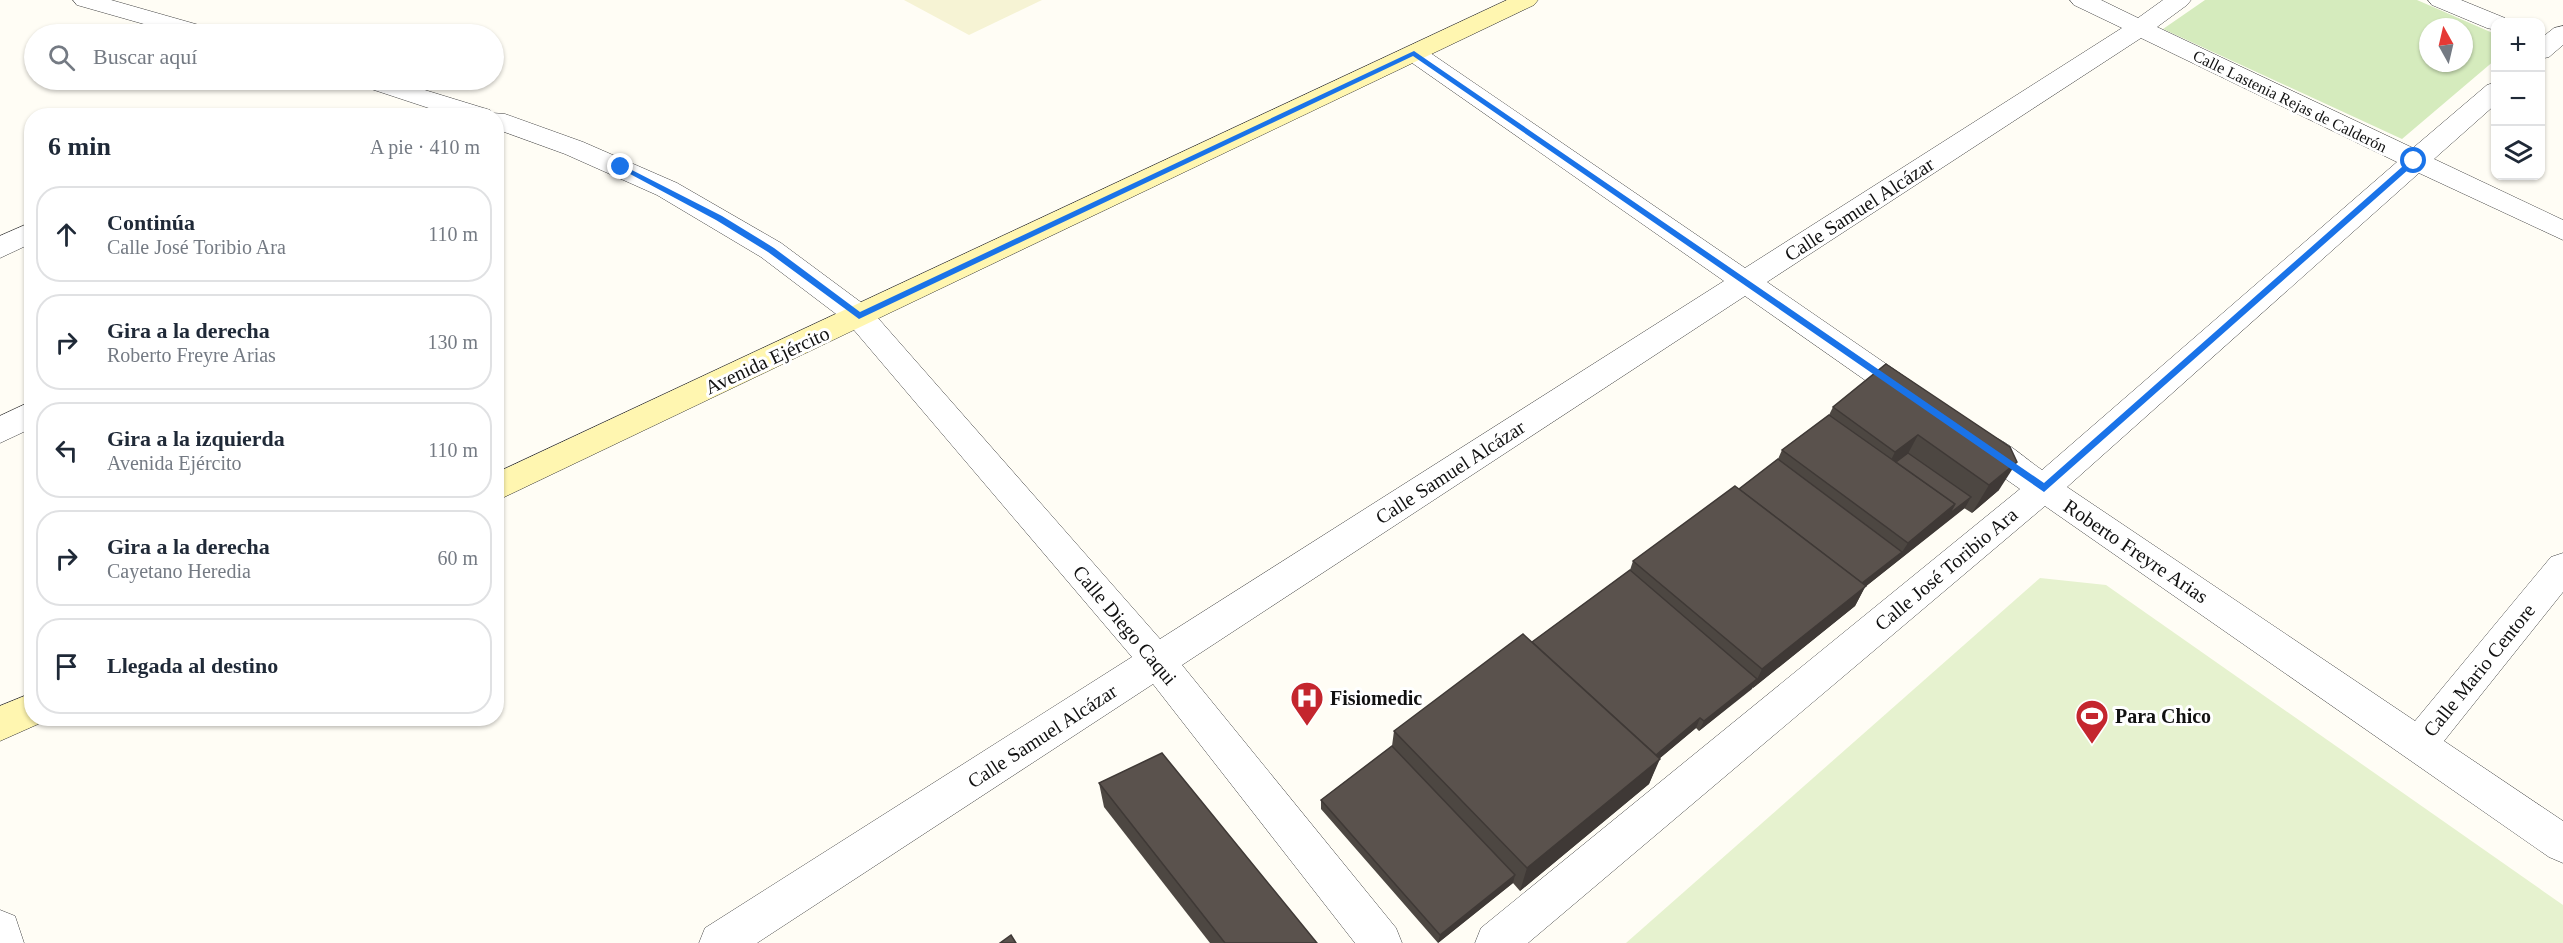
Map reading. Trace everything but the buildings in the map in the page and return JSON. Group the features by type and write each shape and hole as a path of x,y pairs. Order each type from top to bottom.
{"main road":[{"name":"Avenida Ejército","path":"504,484 1526,0"},
{"path":"0,724 24,713"}],"street":[{"path":"85,0 169,24"},
{"name":"Calle Lastenia Rejas de Calderón","path":"2082,0 2563,231"},
{"name":"Calle Samuel Alcázar","path":"720,943 2139,28 2179,0"},
{"path":"2440,0 2491,21"},
{"name":"Roberto Freyre Arias","path":"1414,53 2563,843"},
{"path":"399,90 456,108"},
{"name":"Calle José Toribio Ara","path":"1496,943 2044,488 2491,94"},
{"name":"Calle Diego Caqui","path":"504,123 621,167 719,218 771,250 859,316 1157,661 1380,943"},
{"path":"504,143 527,130"},
{"path":"0,248 24,235"},
{"path":"0,431 24,418"},
{"name":"Calle Mario Centore","path":"2419,744 2563,567"},
{"path":"0,930 3,943"}],"shaded area":[{"path":"904,0 1042,0 969,35"}],"green space":[{"path":"2205,0 2417,0 2458,18 2419,18 2419,72 2473,72 2473,24 2491,32 2491,63 2402,139 2163,29"},
{"name":"Para Chico","path":"2040,578 2106,585 2563,905 2563,943 1626,943"}],"place":[{"name":"Fisiomedic","path":"1307,727"},
{"name":"Para Chico","path":"2092,745"}],"route":[{"path":"621,167 667,189 771,250 859,316 1414,53 2044,488 2414,161"}]}
